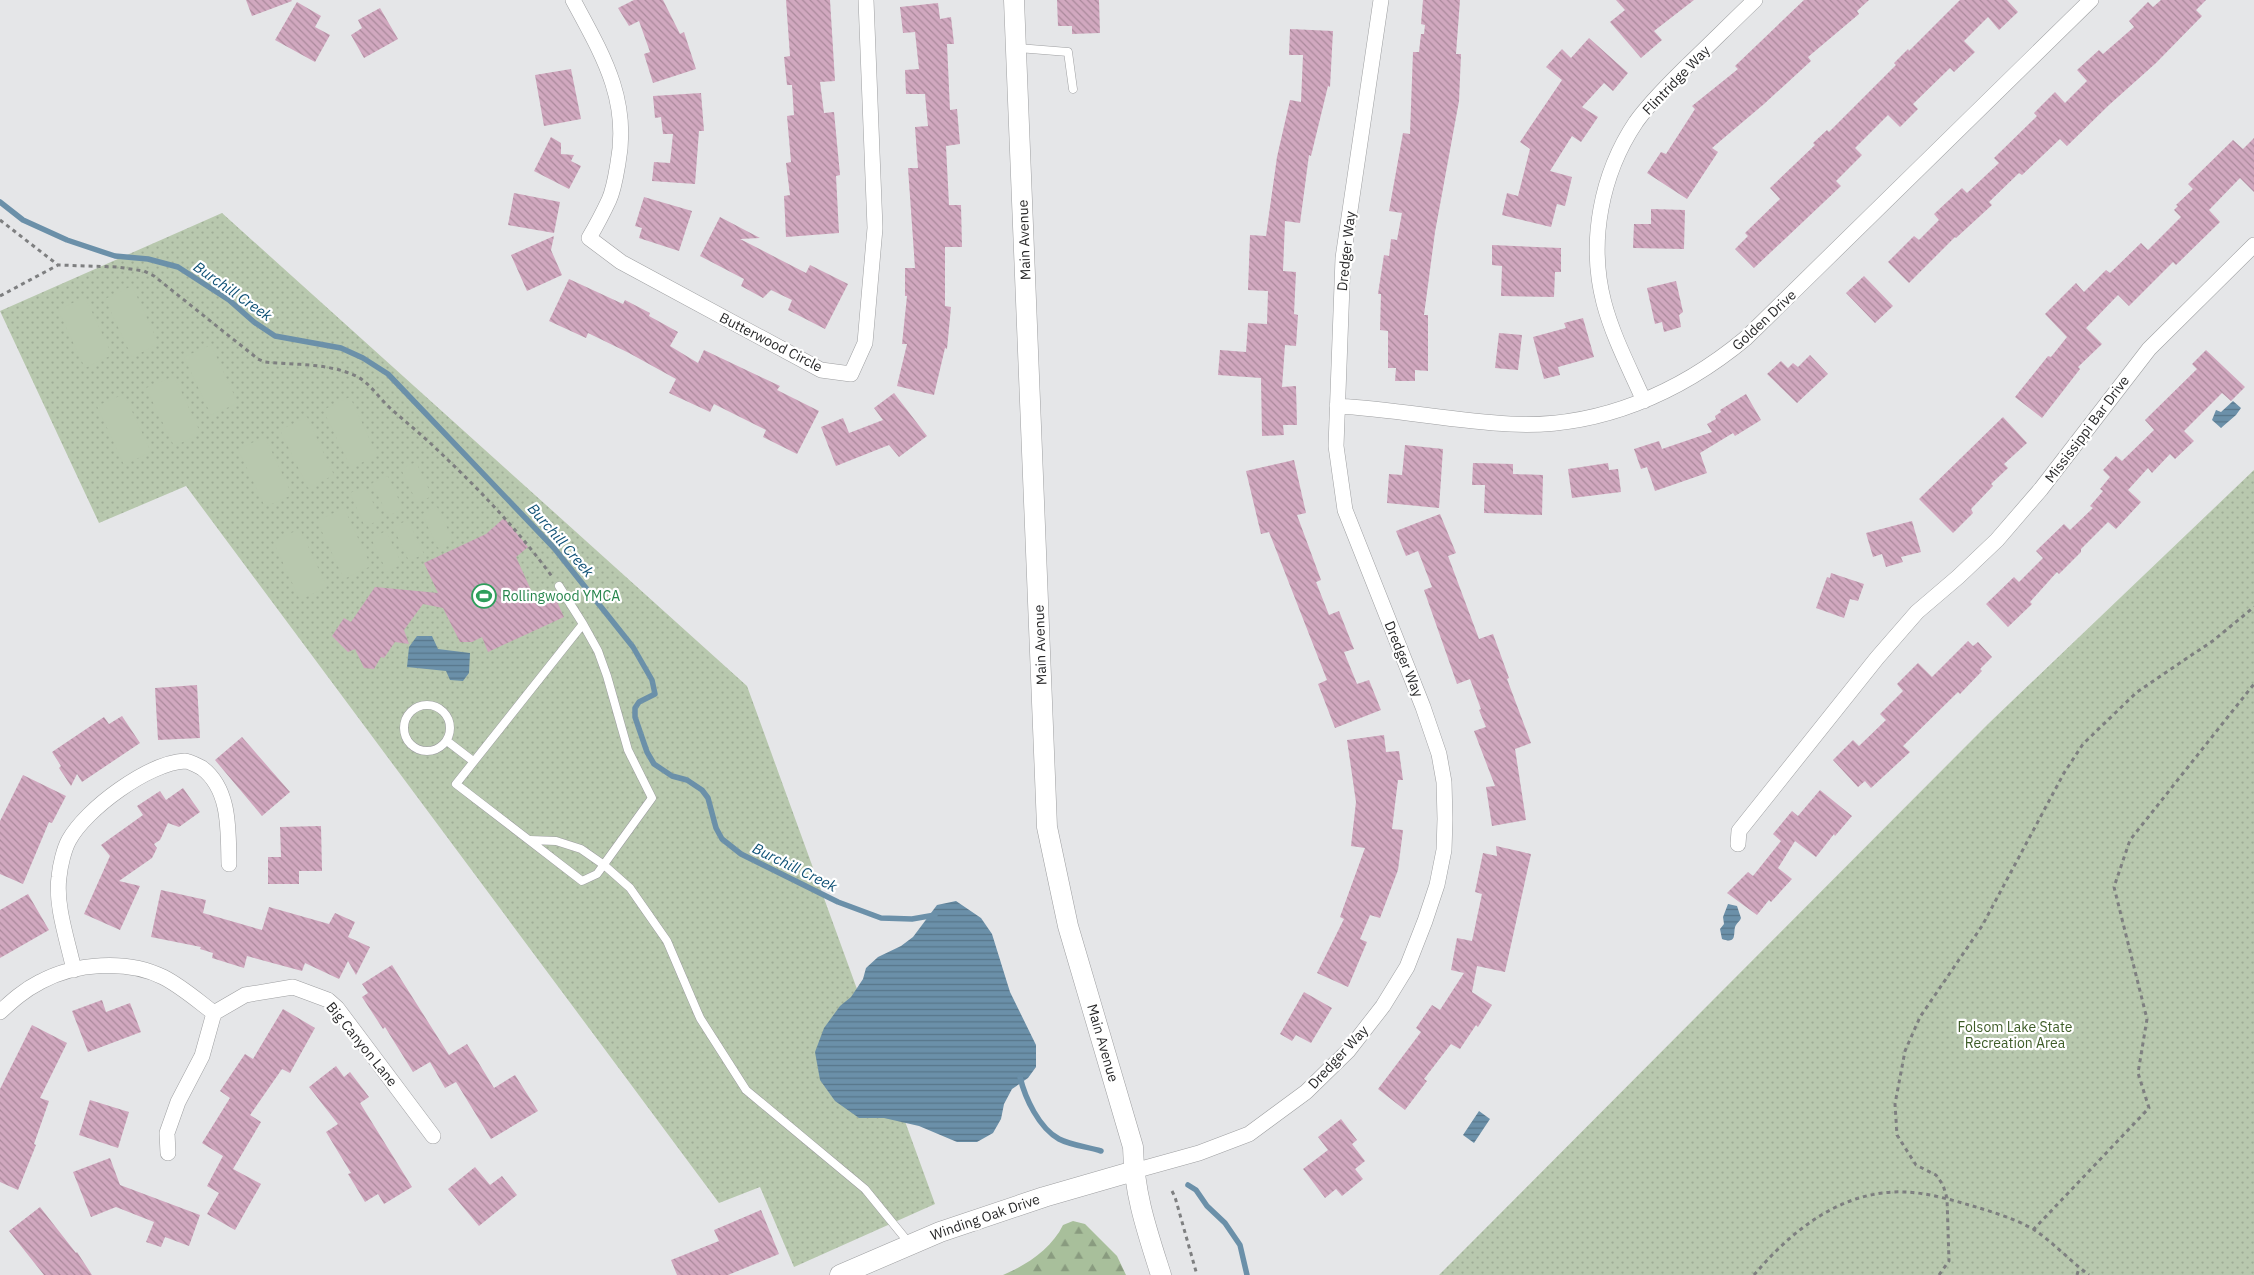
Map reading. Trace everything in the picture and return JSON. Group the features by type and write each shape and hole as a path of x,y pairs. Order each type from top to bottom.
{"street":[{"name":"Butterwood Circle","path":"573,0 614,83 620,108 621,139 616,176 610,199 590,238 621,262 821,370 851,374 865,343 875,228 866,0"},
{"name":"Main Avenue","path":"1014,0 1047,827 1068,926 1134,1148 1134,1171 1138,1202 1160,1275"},
{"name":"Dredger Way","path":"1134,1171 1199,1153 1249,1134 1306,1092 1348,1051 1383,1006 1407,966 1437,885 1444,850 1445,819 1444,782 1439,754 1424,706 1345,510 1336,446 1343,258 1381,0"},
{"name":"Flintridge Way","path":"1644,401 1613,330 1604,302 1598,271 1597,240 1601,208 1609,178 1621,149 1637,122 1656,97 1755,0"},
{"name":"Golden Drive","path":"1337,406 1519,424 1546,424 1615,412 1644,401 1690,379 1719,360 1746,338 2091,0"},
{"name":"Mississippi Bar Drive","path":"1738,844 1739,831 1871,666 1917,612 1997,540 2041,489 2149,349 2254,244"},
{"path":"74,970 61,912 58,877 68,840 94,808 140,777 164,766 187,761 203,769 208,775 226,808 229,864"},
{"path":"0,1012 18,995 41,981 74,970 107,965 165,977 214,1012 202,1056 178,1102 167,1133 168,1153"},
{"name":"Big Canyon Lane","path":"214,1012 245,995 293,988 328,1000 337,1008 434,1136"},
{"name":"Winding Oak Drive","path":"840,1275 940,1232 1044,1197 1134,1171"}],"lane":[{"path":"1016,47 1068,52 1073,89"},
{"path":"559,586 583,624 598,651 628,750 652,798 597,874 582,881 456,784 583,624"},
{"path":"423,706 432,706 440,709 450,724 450,733 446,741 432,751 423,751 415,748 408,741 405,733 405,724 408,716 414,709 423,706"},
{"path":"446,741 473,761"},
{"path":"529,840 556,841 581,849 604,865 630,888 667,941 700,1018 746,1090 865,1190 910,1245"}],"path":[{"path":"0,220 58,265"},
{"path":"0,296 58,265 117,267 144,271 154,276 258,359 265,362 330,368 355,376 366,382 388,406 429,442 503,516 528,544 559,586"},
{"path":"1939,1275 1949,1261 1946,1198 1943,1185 1936,1175 1916,1166 1897,1135 1895,1104 1905,1051 1920,1017 1982,926 2064,773 2083,744 2137,692 2214,640 2254,606"},
{"path":"2033,1230 2149,1108 2138,1073 2147,1019 2114,887 2130,840 2254,684"},
{"path":"1172,1191 1197,1275"},
{"path":"1754,1275 1798,1230 1827,1211 1851,1201 1879,1193 1906,1192 1946,1198 1995,1212 2033,1230 2089,1275"},
{"path":"2077,1275 2079,1268"}],"green space":[{"path":"222,213 747,686 935,1204 794,1267 760,1187 719,1203 186,486 99,523 0,311"},
{"path":"132,286 159,344 132,357 105,299"},
{"path":"85,297 112,355 85,368 58,310"},
{"path":"211,345 238,403 211,415 184,357"},
{"path":"174,376 201,434 174,446 146,388"},
{"path":"124,394 151,452 124,465 97,406"},
{"path":"350,397 377,455 351,468 323,410"},
{"path":"307,417 334,475 308,488 280,430"},
{"path":"265,437 292,495 265,507 238,449"},
{"path":"416,462 432,496 417,503 401,469"},
{"name":"Folsom Lake State Recreation Area","path":"2254,470 2254,1275 1439,1275 1988,724"},
{"path":"388,476 403,509 388,516 372,483"},
{"path":"365,486 381,519 365,527 350,493"},
{"path":"437,507 453,540 438,548 422,514"},
{"path":"344,508 371,566 344,579 317,521"},
{"path":"408,520 424,554 409,561 393,527"},
{"path":"300,529 327,587 300,600 273,541"},
{"path":"386,531 402,564 387,572 371,538"},
{"path":"1073,1221 1085,1224 1117,1256 1126,1275 1003,1275 1038,1255 1052,1241 1063,1225"}],"water":[{"path":"2233,401 2241,408 2221,428 2212,420 2216,410 2221,412"},
{"path":"417,636 432,636 438,649 470,653 469,673 463,681 450,680 446,671 407,667 409,647"},
{"path":"956,901 981,918 992,934 1010,992 1036,1045 1036,1067 1028,1078 1012,1089 1004,1104 1001,1119 993,1133 977,1142 957,1142 919,1126 884,1118 859,1118 835,1101 820,1080 815,1052 824,1028 840,1006 851,997 863,979 866,968 878,957 901,946 913,937 937,905"},
{"path":"1728,904 1737,906 1741,918 1736,925 1733,939 1731,940 1722,939 1720,929 1724,924 1723,917"},
{"path":"1479,1111 1490,1119 1474,1143 1463,1135"}],"building":[{"path":"246,0 291,0 292,1 252,16"},
{"path":"634,0 663,0 680,34 684,32 696,69 653,83 644,54 650,52 639,21 629,26 618,8"},
{"path":"786,0 830,0 835,81 820,82 824,113 834,112 840,175 836,176 839,233 786,237 784,196 790,195 786,163 791,162 787,116 794,115 792,85 787,85 784,57 790,56"},
{"path":"1057,0 1099,0 1100,33 1072,34 1072,26 1058,26"},
{"path":"1423,0 1460,0 1456,54 1461,54 1459,101 1435,232 1424,315 1428,315 1428,371 1415,370 1415,381 1395,381 1396,368 1388,368 1388,331 1380,330 1381,294 1378,294 1384,255 1389,256 1391,239 1397,240 1402,213 1389,211 1403,133 1410,134 1413,52 1419,52 1421,34 1424,34 1425,25 1421,24"},
{"path":"1616,0 1694,0 1654,31 1662,40 1641,58 1610,22 1625,10"},
{"path":"1804,0 1869,0 1857,11 1859,14 1808,57 1811,61 1712,148 1718,152 1687,199 1647,173 1661,152 1666,154 1695,109 1692,106 1738,69 1735,66"},
{"path":"1960,0 2007,0 2018,12 1999,30 1988,17 1964,41 1975,52 1954,72 1950,68 1913,104 1918,109 1900,127 1888,115 1855,148 1862,155 1836,181 1841,186 1754,268 1735,249 1748,236 1745,233 1780,199 1770,188 1815,145 1813,143 1827,130 1829,132 1896,65 1894,63 1908,49 1909,51"},
{"path":"2161,0 2206,0 2196,10 2202,16 2156,63 2067,146 2060,139 2022,175 2019,173 1989,202 1992,205 1955,237 1909,283 1888,262 1914,236 1919,240 1939,220 1934,214 1962,188 1967,193 1999,163 1994,158 2037,116 2034,113 2055,92 2065,103 2087,81 2077,70 2099,50 2103,54 2134,27 2129,21 2148,2 2153,7"},
{"path":"297,2 321,16 315,27 330,35 315,62 275,40"},
{"path":"938,3 940,19 951,17 954,44 947,44 950,110 957,109 960,144 946,146 949,205 961,205 962,247 945,247 945,306 951,307 947,349 945,348 934,395 897,386 907,344 902,344 907,296 905,296 905,268 915,268 908,168 918,168 915,127 928,126 925,94 906,94 905,70 919,69 915,32 903,33 900,7"},
{"path":"380,8 398,39 364,58 351,35 362,28 358,20"},
{"path":"1290,29 1333,31 1330,87 1328,86 1311,156 1309,155 1300,223 1285,221 1283,271 1296,272 1294,314 1298,315 1296,346 1285,345 1282,387 1296,386 1297,425 1283,425 1284,435 1262,436 1261,378 1218,375 1220,350 1246,352 1248,323 1267,324 1268,291 1248,290 1250,235 1266,236 1277,157 1290,100 1301,102 1303,55 1289,55"},
{"path":"1589,38 1628,73 1613,91 1604,83 1582,107 1598,117 1581,142 1572,136 1550,171 1572,177 1565,206 1557,204 1551,227 1502,215 1507,193 1518,196 1530,149 1520,142 1562,80 1546,67 1562,49 1571,58"},
{"path":"571,69 581,119 544,126 535,75"},
{"path":"701,93 704,131 699,131 695,184 652,181 654,162 670,163 673,134 663,134 661,117 655,118 653,96"},
{"path":"551,137 561,143 561,154 574,155 571,161 581,166 569,189 534,171"},
{"path":"2254,138 2254,192 2240,178 2209,210 2220,222 2176,265 2173,262 2129,306 2118,295 2086,328 2102,344 2078,367 2080,369 2042,418 2015,397 2048,356 2051,357 2067,337 2045,314 2076,283 2084,292 2106,270 2110,273 2141,243 2148,250 2181,217 2174,210 2178,206 2176,205 2193,189 2188,184 2233,140 2243,149"},
{"path":"514,193 560,202 554,233 508,225"},
{"path":"644,197 692,211 679,251 639,238 642,228 635,226"},
{"path":"1651,209 1685,210 1684,249 1633,248 1634,224 1651,224"},
{"path":"720,217 760,238 740,239 806,273 810,265 848,284 825,329 788,310 792,300 771,290 763,298 741,286 744,279 700,256"},
{"path":"554,236 551,250 562,275 527,291 511,255"},
{"path":"1492,245 1561,248 1561,272 1555,272 1554,297 1501,296 1502,266 1492,265"},
{"path":"1864,276 1893,306 1875,323 1846,293"},
{"path":"569,279 623,304 625,300 650,313 649,316 678,332 670,346 698,363 704,350 780,386 777,390 819,411 797,454 763,437 766,430 714,404 710,412 669,393 676,379 629,353 588,333 586,338 549,321"},
{"path":"1676,281 1683,312 1679,315 1681,327 1664,332 1662,322 1655,324 1647,288"},
{"path":"1583,318 1594,357 1558,367 1560,375 1544,379 1533,337 1566,328 1564,323"},
{"path":"1499,333 1522,335 1518,370 1495,368"},
{"path":"2206,350 2245,387 2231,401 2222,393 2184,431 2194,441 2175,459 2170,454 2152,473 2148,468 2128,490 2141,502 2116,529 2108,522 2059,574 2057,572 2030,602 2032,604 2008,627 1986,604 2014,577 2019,582 2043,558 2036,551 2064,524 2070,530 2093,508 2090,506 2103,491 2100,489 2110,477 2103,470 2116,456 2122,461 2154,430 2145,420 2197,369 2192,364"},
{"path":"1810,355 1828,374 1797,403 1767,374 1781,361 1788,368 1793,363 1798,367"},
{"path":"894,393 927,436 899,457 889,445 836,466 821,427 843,418 849,433 883,420 874,408"},
{"path":"1746,394 1761,420 1735,436 1733,433 1700,453 1707,473 1655,491 1647,467 1641,469 1634,449 1659,441 1662,449 1712,432 1707,424 1716,419 1715,416 1721,412 1720,410"},
{"path":"2003,417 2027,443 2004,464 2008,468 1991,484 1993,486 1971,509 1973,513 1953,533 1919,499"},
{"path":"1405,445 1443,449 1439,508 1387,503 1389,474 1402,475"},
{"path":"1294,460 1306,513 1297,515 1321,580 1316,582 1329,615 1339,611 1354,649 1344,652 1357,684 1369,680 1381,710 1335,728 1318,684 1327,680 1269,532 1261,534 1246,471"},
{"path":"1473,463 1513,464 1513,474 1543,475 1542,515 1484,513 1485,485 1472,485"},
{"path":"1608,463 1609,470 1618,469 1621,492 1572,498 1568,469"},
{"path":"1440,514 1456,553 1448,556 1479,639 1493,634 1509,678 1507,679 1531,743 1515,749 1526,820 1492,826 1486,787 1495,786 1474,731 1486,727 1479,710 1481,709 1470,679 1457,684 1424,590 1432,587 1418,551 1406,556 1396,531"},
{"name":"Rollingwood YMCA","path":"504,518 528,547 516,557 535,599 552,591 564,617 488,652 482,637 472,642 460,642 443,608 423,604 404,630 409,644 395,642 384,658 381,657 374,669 364,668 355,649 348,652 332,636 344,618 351,622 375,587 438,593 424,563 486,534"},
{"path":"1912,521 1921,552 1901,557 1903,562 1886,567 1882,554 1873,557 1866,533"},
{"path":"1831,573 1864,584 1858,601 1850,599 1844,618 1816,608 1827,577 1830,578"},
{"path":"1968,641 1973,646 1978,642 1992,657 1980,669 1982,671 1960,694 1958,692 1903,746 1910,752 1871,788 1865,781 1858,787 1833,760 1853,740 1859,746 1886,720 1880,714 1903,691 1897,684 1918,663 1932,677"},
{"path":"197,685 200,738 158,740 155,688"},
{"path":"122,716 140,743 82,782 77,774 71,786 59,768 61,766 52,752 104,717 109,724"},
{"path":"1384,735 1386,752 1399,751 1403,780 1398,780 1392,829 1403,830 1398,870 1380,918 1370,915 1360,939 1367,942 1348,987 1317,973 1344,919 1340,917 1365,848 1351,846 1356,802 1347,740"},
{"path":"242,737 290,792 262,816 215,760"},
{"path":"23,775 66,796 52,823 49,822 23,884 0,874 0,821"},
{"path":"183,788 200,812 179,827 168,823 160,840 154,844 157,848 152,858 119,881 140,886 120,930 84,914 110,856 101,845 143,815 137,806 160,791 166,800"},
{"path":"1820,790 1852,816 1835,836 1834,834 1816,857 1795,841 1778,868 1792,879 1771,902 1769,900 1757,915 1727,893 1748,872 1753,876 1781,841 1773,834 1792,811 1798,816"},
{"path":"321,826 322,871 299,871 299,884 268,884 268,857 281,857 280,827"},
{"path":"1496,846 1531,854 1505,972 1477,966 1472,992 1492,1005 1478,1027 1476,1025 1460,1049 1451,1044 1424,1079 1427,1081 1405,1110 1378,1089 1421,1032 1416,1028 1432,1005 1440,1010 1464,973 1451,970 1457,938 1472,941 1482,894 1475,892 1483,853 1497,856"},
{"path":"161,890 206,900 203,913 262,930 269,907 329,924 335,913 355,922 348,937 370,947 356,975 348,961 339,979 305,963 302,971 247,956 244,968 212,958 213,953 200,949 201,947 151,937"},
{"path":"28,894 49,930 0,958 0,910"},
{"path":"392,965 449,1055 467,1044 494,1088 515,1075 538,1111 491,1139 456,1082 445,1088 430,1062 413,1072 385,1027 383,1029 362,997 368,993 362,984"},
{"path":"1304,992 1332,1008 1311,1043 1296,1035 1292,1041 1280,1034"},
{"path":"102,1000 106,1012 130,1003 141,1032 88,1052 72,1011"},
{"path":"283,1009 315,1028 290,1073 282,1069 250,1115 261,1122 233,1169 261,1184 235,1230 207,1214 219,1193 207,1186 223,1156 202,1143 230,1098 220,1091 245,1054 253,1059"},
{"path":"32,1025 67,1043 40,1098 49,1101 34,1144 36,1145 18,1190 0,1182 0,1089"},
{"path":"336,1066 344,1077 350,1072 369,1097 360,1103 412,1187 384,1204 378,1194 365,1202 348,1174 351,1173 326,1132 338,1124 309,1087"},
{"path":"90,1100 129,1112 118,1148 79,1135"},
{"path":"1341,1119 1357,1140 1352,1144 1365,1161 1355,1169 1363,1179 1342,1196 1336,1189 1325,1198 1303,1169 1328,1150 1318,1137"},
{"path":"110,1158 120,1185 200,1215 189,1246 165,1237 161,1247 146,1242 154,1222 116,1207 91,1217 73,1172"},
{"path":"475,1167 490,1185 502,1176 517,1195 479,1226 448,1189"},
{"path":"40,1207 77,1252 92,1275 44,1275 9,1231"},
{"path":"761,1210 779,1254 728,1275 677,1275 671,1260 719,1241 714,1230"}],"waterway":[{"name":"Burchill Creek","path":"0,202 23,220 67,240 115,256 148,259 178,267 229,300 254,322 275,336 341,348 363,358 388,374 554,548 633,647 652,680 655,694 639,702 635,708 635,717 647,752 654,764 672,776 687,780 702,790 708,798 716,828 722,839 741,854 838,902 881,918 912,919 935,915"},
{"name":"Burchill Creek","path":"1020,1077 1025,1094 1045,1128 1059,1139 1068,1143 1101,1151"},
{"path":"1188,1185 1196,1190 1207,1206 1225,1223 1240,1245 1247,1275"}],"place":[{"name":"Rollingwood YMCA","path":"484,596"}]}
